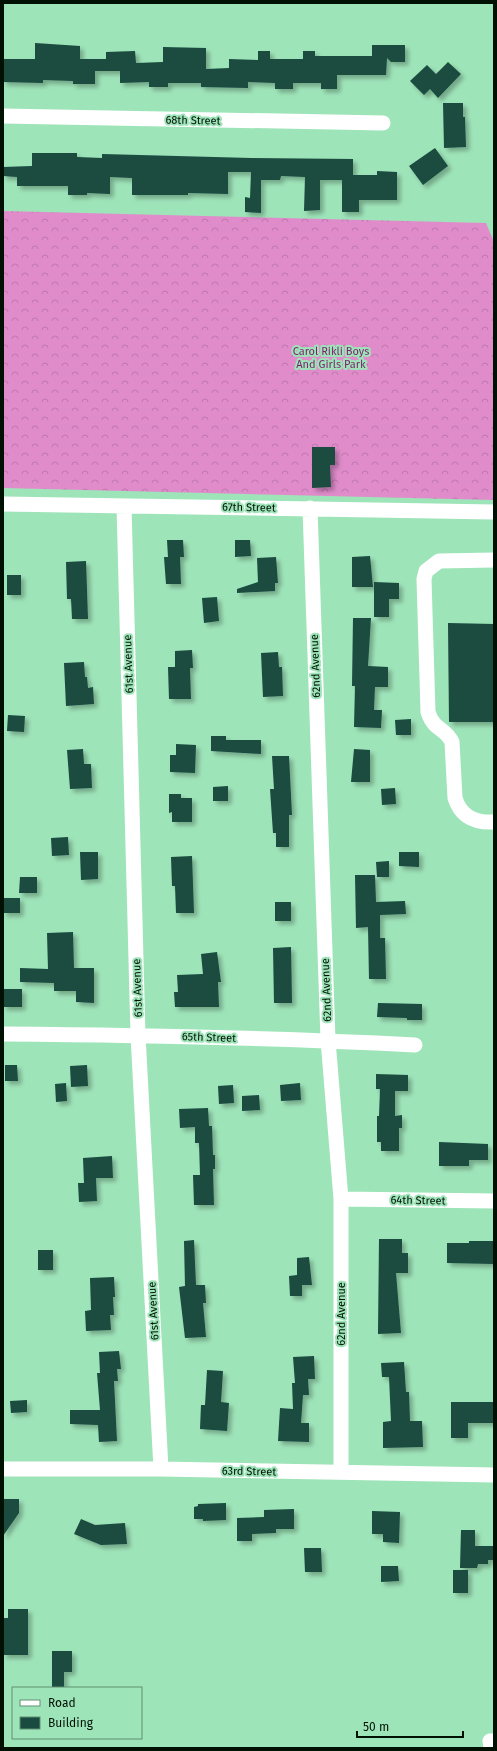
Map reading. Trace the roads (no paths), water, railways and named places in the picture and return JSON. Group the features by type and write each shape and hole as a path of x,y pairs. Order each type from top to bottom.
{"street":[{"name":"68th Street","path":"3,116 383,124"},
{"name":"67th Street","path":"3,504 494,512"},
{"name":"61st Avenue","path":"124,506 138,1035 161,1469"},
{"name":"62nd Avenue","path":"310,508 328,1040 341,1199 341,1472"},
{"path":"494,560 439,561 426,570 424,578 428,712 432,723 448,735 452,742 455,798 457,806 470,819 484,822 494,822"},
{"name":"65th Street","path":"3,1034 138,1035 328,1040 415,1046"},
{"name":"64th Street","path":"341,1199 494,1201"},
{"name":"63rd Street","path":"3,1469 161,1469 494,1475"},
{"path":"490,1748 490,1741 494,1741"}],"park label":[{"name":"Carol Rikli Boys And Girls Park","path":"331,357"}]}
